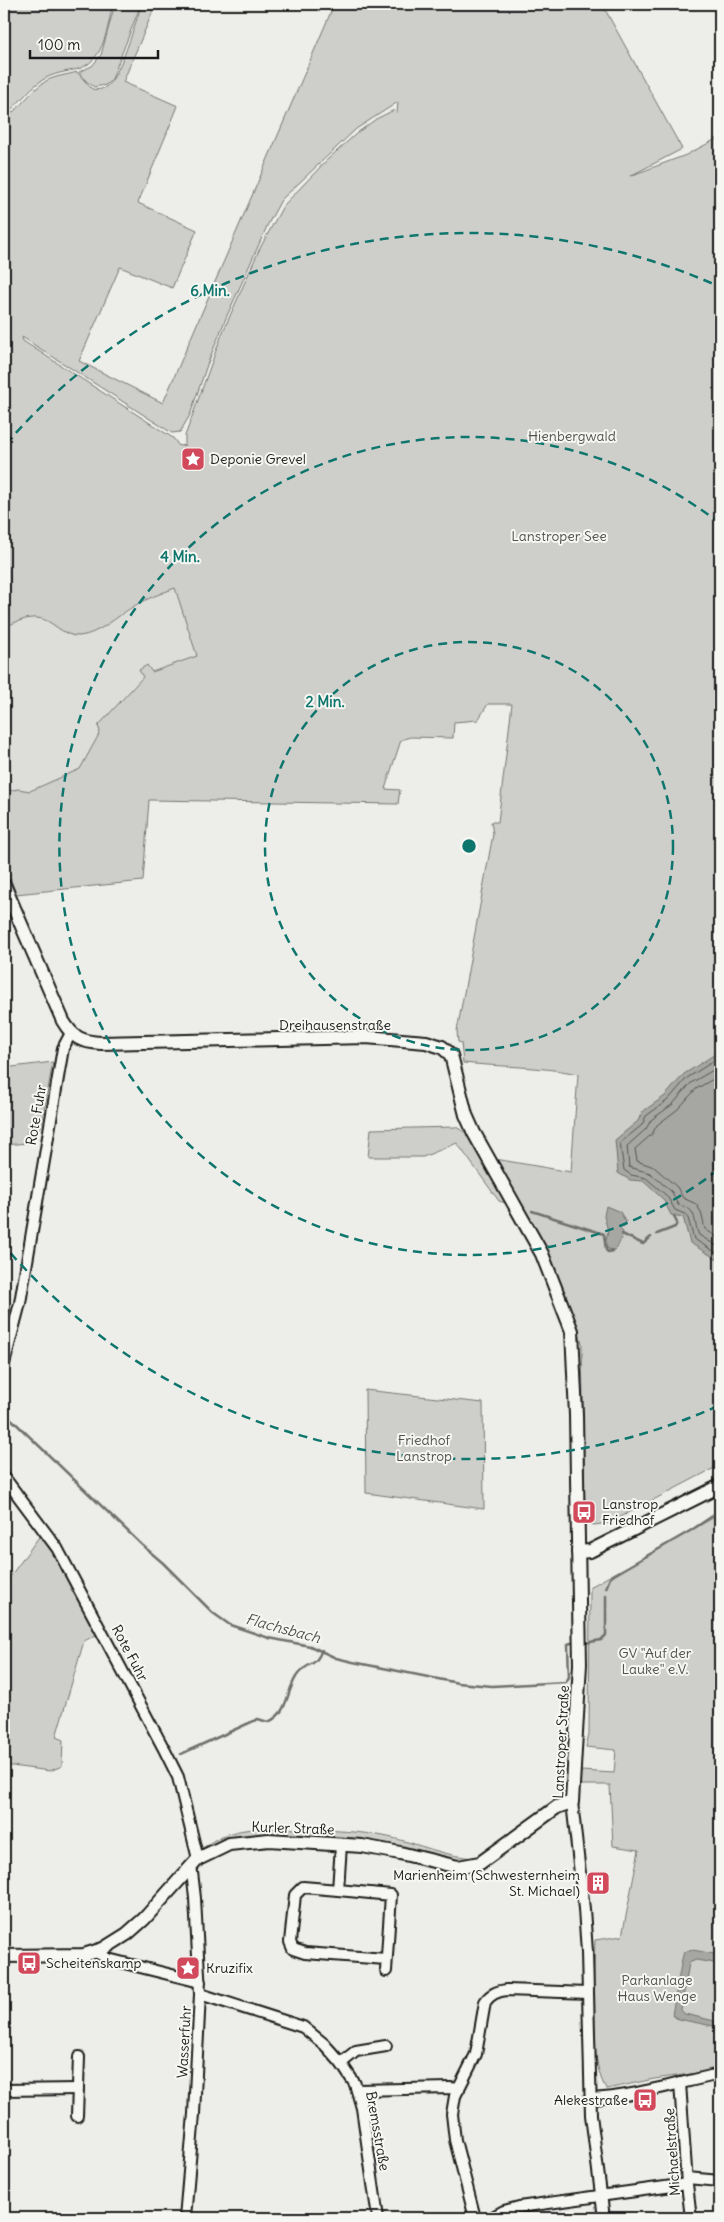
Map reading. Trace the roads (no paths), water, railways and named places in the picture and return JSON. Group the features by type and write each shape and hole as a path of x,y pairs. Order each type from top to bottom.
{"main road":[{"path":"4,885 63,1021 70,1033"},
{"name":"Dreihausenstraße","path":"70,1033 81,1041 102,1043 366,1037 426,1042 447,1050 451,1055 466,1115 474,1134 542,1254 569,1321 574,1347 576,1415"},
{"name":"Lanstroper Straße","path":"572,1802 580,1664 576,1415"},
{"path":"578,1552 590,1551 720,1486"},
{"name":"Kurler Straße","path":"4,1956 84,1955 96,1952 127,1934 194,1863 219,1848 242,1841 269,1840 341,1845 400,1853 458,1867 480,1863 557,1806 572,1802"}],"street":[{"name":"Rote Fuhr","path":"4,1364 20,1303 63,1048 70,1033"},
{"name":"Rote Fuhr","path":"4,1477 57,1548 168,1757 178,1778 194,1863"},
{"name":"Lanstroper Straße","path":"572,1802 584,1909 590,2099 604,2218"},
{"path":"338,1890 341,1845"},
{"name":"Wasserfuhr","path":"185,2218 193,2130 200,1994 192,1872 194,1863"},
{"path":"386,1959 305,1953 293,1949 290,1942 295,1895 303,1887 391,1895 386,1971"},
{"path":"96,1952 108,1959 200,1982"},
{"path":"475,2218 452,2122 456,2096 476,2054 484,2009 489,1996 501,1990 521,1989 588,1993"},
{"name":"Bremsstraße","path":"200,1994 302,2027 324,2044 341,2063 358,2090 366,2126 378,2218"},
{"path":"341,2063 356,2051 386,2046"},
{"path":"77,2116 79,2057"},
{"path":"590,2099 606,2098 720,2074"},
{"name":"Michaelstraße","path":"680,2083 687,2181 692,2218"},
{"path":"358,2090 441,2088 459,2090"},
{"path":"4,2090 78,2090"},
{"path":"491,2218 504,2211 519,2207 601,2196 687,2181 720,2182"}],"water":[{"path":"720,1051 720,1261 690,1243 683,1217 671,1215 663,1199 643,1181 630,1180 618,1173 615,1140 638,1121 642,1112 665,1096 684,1074"},
{"path":"606,1206 620,1212 626,1222 624,1227 621,1226 622,1237 614,1250 608,1249 605,1245 608,1231 604,1216"},
{"path":"693,1950 720,1955 720,1964 696,1960 689,1963 681,2010 685,2014 719,2022 718,2027 678,2019 672,2015 684,1952"}],"waterway":[{"path":"532,1211 604,1234 606,1250 608,1252 612,1251"},
{"path":"657,1234 675,1227 677,1223 674,1216"},
{"path":"622,1234 643,1244 651,1237"},
{"name":"Flachsbach","path":"4,1412 213,1613 230,1625 269,1638 310,1646 336,1658 353,1662 458,1683 492,1686 566,1682 569,1677 568,1644 571,1643"},
{"name":"Flachsbach","path":"606,1588 610,1578 614,1575 690,1531 720,1511"},
{"name":"Flachsbach","path":"585,1643 601,1640 606,1635 606,1595"},
{"path":"181,1754 258,1719 268,1722 275,1718 286,1703 298,1675 319,1657 322,1650"}],"place":[{"name":"Deponie Grevel","path":"193,459"},
{"name":"Lanstrop Friedhof","path":"584,1512"},
{"name":"Marienheim (Schwesternheim St. Michael)","path":"598,1883"},
{"name":"Scheitenskamp","path":"29,1963"},
{"name":"Kruzifix","path":"188,1968"},
{"name":"Alekestraße","path":"645,2100"}],"park label":[{"name":"Hienbergwald","path":"572,436"},
{"name":"Lanstroper See","path":"559,536"},
{"name":"Friedhof Lanstrop","path":"424,1448"},
{"name":"GV \"Auf der Lauke\" e.V.","path":"655,1662"},
{"name":"Parkanlage Haus Wenge","path":"657,1988"}]}
